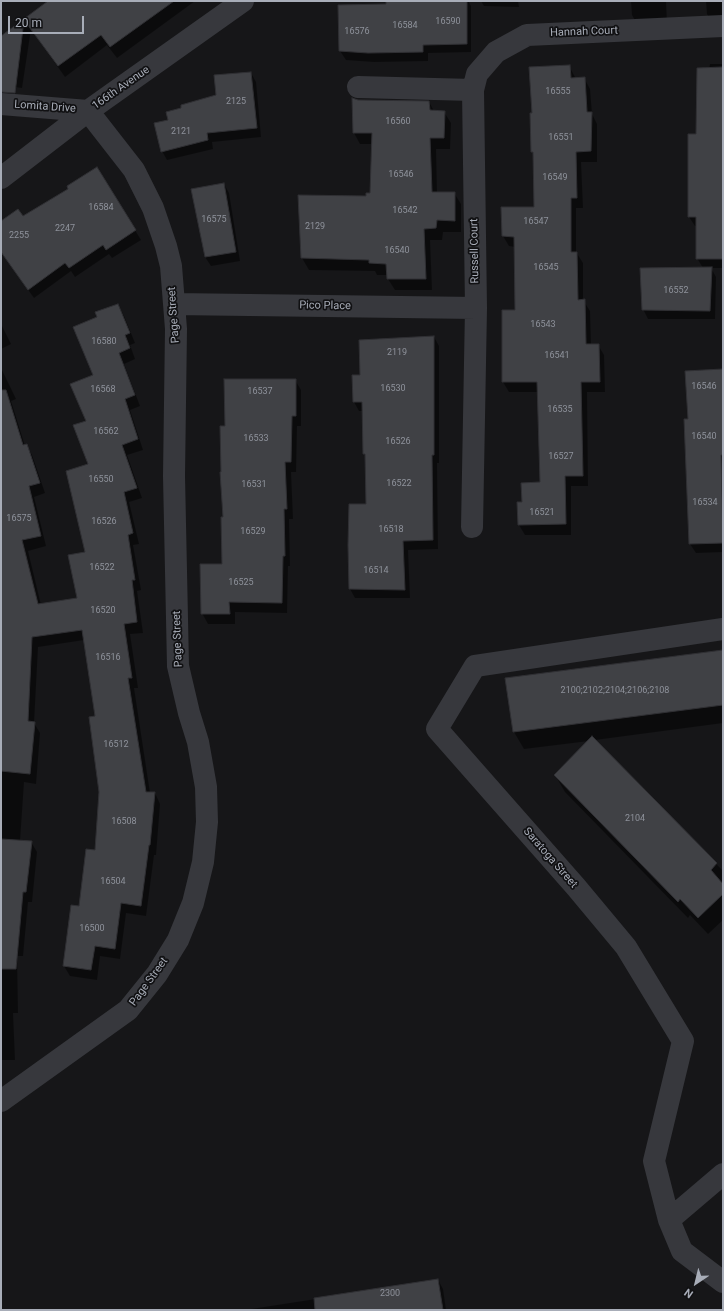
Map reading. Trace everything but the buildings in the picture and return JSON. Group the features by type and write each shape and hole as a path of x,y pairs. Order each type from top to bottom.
{"street":[{"name":"166th Avenue","path":"1,178 88,111 243,1"},
{"name":"Hannah Court","path":"473,90 477,74 496,52 527,34 723,26"},
{"path":"358,87 473,90"},
{"name":"Russell Court","path":"472,527 476,308 473,90"},
{"name":"Lomita Drive","path":"1,104 88,111"},
{"name":"Page Street","path":"1,1102 128,1010 157,974 178,940 193,903 203,862 207,822 206,788 198,742 189,713 178,666 174,476 176,328 171,266 153,208 134,170 88,111"},
{"name":"Pico Place","path":"174,304 476,308"},
{"name":"Saratoga Street","path":"723,629 475,666 437,729 626,947 683,1041 654,1161 670,1220 682,1250 723,1282"},
{"path":"670,1220 723,1174"}]}
